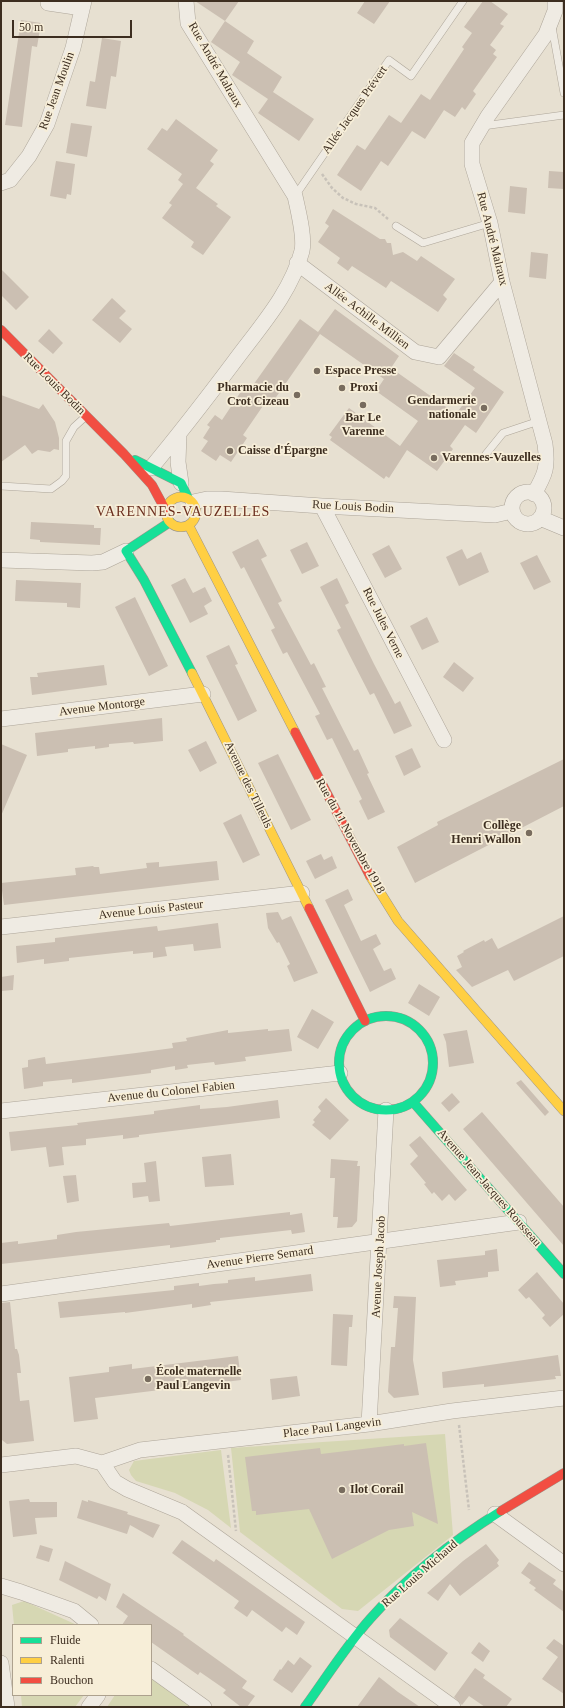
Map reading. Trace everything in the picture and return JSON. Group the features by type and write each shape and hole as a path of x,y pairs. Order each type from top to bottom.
{"street":[{"name":"Rue Jean Moulin","path":"1,183 10,180 29,156 47,124 73,48 83,5 48,3 48,1"},
{"name":"Rue André Malraux","path":"151,468 179,434 272,311 292,278 302,249 300,218 295,196 188,23 186,1"},
{"name":"Rue André Malraux","path":"534,494 544,477 547,462 539,421 502,282 490,223 472,164 472,143 546,34 555,11 555,1"},
{"name":"Allée Achille Millien","path":"297,263 415,352 439,357 502,282"},
{"name":"Rue Louis Bodin","path":"1,330 124,454 152,485 166,511"},
{"path":"179,434 178,462 181,483 197,512 193,522 189,526 179,528 170,522 166,515 167,506 178,497 190,500"},
{"name":"Rue Louis Bodin","path":"124,454 181,483"},
{"path":"524,493 534,494 543,504 542,514 540,518 532,524 521,523 514,516 512,511 513,502 524,493"},
{"name":"Rue Louis Bodin","path":"190,500 221,499 495,515 512,511"},
{"name":"Rue Jules Verne","path":"322,506 444,740"},
{"path":"540,518 564,528"},
{"path":"1,560 92,563 103,562 126,551 170,522"},
{"name":"Rue du 11 Novembre 1918","path":"189,526 362,863 398,921 564,1111"},
{"name":"Avenue des Tilleuls","path":"126,551 144,580 203,694 365,1021"},
{"name":"Avenue Montorge","path":"1,719 203,694"},
{"name":"Avenue Louis Pasteur","path":"1,926 302,893"},
{"path":"380,1016 396,1016 410,1022 422,1032 430,1046 434,1061 432,1077 424,1091 413,1102 400,1108 386,1110 371,1107 357,1100 346,1088 340,1073 339,1057 344,1042 352,1030 365,1021 380,1016"},
{"name":"Avenue du Colonel Fabien","path":"1,1111 340,1073"},
{"name":"Avenue Jean-Jacques Rousseau","path":"413,1102 564,1274"},
{"name":"Avenue Joseph Jacob","path":"370,1424 386,1110"},
{"name":"Avenue Pierre Semard","path":"1,1294 519,1222"},
{"name":"Place Paul Langevin","path":"102,1463 140,1450 370,1424 564,1398"},
{"path":"1,1465 76,1456 102,1463 115,1482 126,1489 182,1512 453,1707"},
{"name":"Rue Louis Michaud","path":"305,1707 356,1636 371,1618 412,1578 471,1530 564,1473"},
{"path":"495,1514 564,1564"},
{"path":"1,1586 74,1611 90,1624"},
{"path":"1,1663 7,1707"},
{"path":"152,1670 204,1707"},
{"path":"89,1707 97,1696"}],"lane":[{"name":"Allée Jacques Prévert","path":"295,196 389,60 411,76 463,1"},
{"path":"551,20 564,93"},
{"path":"483,126 564,115"},
{"path":"396,226 422,243 490,223"},
{"path":"1,486 51,489 62,481 66,476 66,442 74,427 86,416"},
{"path":"486,454 503,432 539,421"}],"path":[{"path":"316,165 332,188 343,198 356,204 376,208 396,226"},
{"path":"458,1411 471,1530"},
{"path":"226,1440 236,1534"}],"green space":[{"name":"Ilot Corail","path":"445,1434 453,1535 358,1611 342,1609 240,1532 231,1448"},
{"path":"221,1450 231,1528 208,1510 175,1493 136,1481 129,1470 134,1461"},
{"path":"24,1601 75,1624 14,1624 12,1605"},
{"path":"152,1679 192,1707 107,1707 114,1696 152,1696"},
{"path":"21,1696 83,1696 75,1707 22,1707"}],"building":[{"path":"195,1 239,1 225,21"},
{"path":"365,1 390,1 374,24 357,13"},
{"path":"483,1 490,1 508,14 500,24 504,26 490,45 496,50 493,54 497,57 473,91 476,94 465,110 462,107 455,117 444,110 425,139 412,131 388,166 381,161 361,191 337,175 357,145 365,150 389,115 401,123 421,94 430,100 464,49 462,47 472,33 464,27"},
{"path":"21,20 41,23 37,47 32,46 22,127 5,125"},
{"path":"225,21 254,41 247,53 282,77 273,92 314,119 299,141 258,113 268,99 232,75 240,62 211,42"},
{"path":"102,38 121,41 116,77 111,76 106,109 86,106 90,81 95,82"},
{"path":"176,119 218,150 210,161 214,164 196,188 218,204 216,206 231,217 203,255 191,247 194,242 162,218 172,205 169,203 183,184 178,180 182,174 147,149 162,128 167,131"},
{"path":"71,123 92,126 87,157 66,153"},
{"path":"56,161 75,164 71,195 67,194 66,199 50,196"},
{"path":"549,171 564,172 564,189 548,188"},
{"path":"510,186 527,188 525,214 508,212"},
{"path":"333,209 380,239 385,239 387,243 391,243 393,255 403,252 417,261 421,256 455,279 443,295 447,299 438,312 391,281 386,288 352,266 348,271 337,263 340,258 318,242 329,226 325,223"},
{"path":"531,252 548,254 546,279 529,277"},
{"path":"1,269 29,297 16,310 1,295"},
{"path":"112,298 126,311 119,318 132,329 120,343 92,320"},
{"path":"335,309 399,356 391,368 456,414 475,388 444,366 454,353 475,367 473,370 504,392 476,433 465,425 450,446 453,449 437,471 407,450 389,478 386,476 384,479 330,440 332,437 329,435 349,408 400,446 418,421 376,391 384,379 320,334 272,403 267,400 243,435 247,438 231,462 220,455 216,461 201,451 208,441 203,438 210,427 207,425 215,415 222,420 246,384 251,388 300,319 318,332"},
{"path":"49,329 63,343 53,354 38,341"},
{"path":"1,395 39,409 43,404 55,422 59,438 59,450 54,449 50,452 38,450 32,454 25,445 1,462"},
{"path":"31,522 94,525 94,528 101,528 100,545 40,542 40,540 30,539"},
{"path":"258,539 267,556 261,559 282,601 278,603 311,665 314,663 326,687 322,688 354,751 358,749 369,773 367,774 385,812 368,820 359,801 362,799 332,738 327,740 315,716 320,714 287,652 283,654 271,630 275,628 244,567 241,569 232,552"},
{"path":"307,542 319,566 302,574 290,550"},
{"path":"389,545 402,569 385,578 372,554"},
{"path":"462,549 467,559 481,552 489,572 459,586 446,557"},
{"path":"537,555 551,582 534,590 520,563"},
{"path":"185,578 193,593 205,587 212,601 204,606 208,614 190,623 171,585"},
{"path":"337,578 349,603 345,605 374,664 395,704 400,701 412,726 394,734 374,693 370,695 349,654 337,630 341,628 320,587"},
{"path":"16,580 81,583 80,608 67,607 67,603 15,601"},
{"path":"135,597 168,666 149,676 115,607"},
{"path":"427,617 439,642 422,650 410,626"},
{"path":"229,645 238,664 235,665 257,711 238,721 206,656"},
{"path":"454,662 474,678 463,692 443,677"},
{"path":"104,665 107,685 32,695 30,677 38,677 37,673"},
{"path":"162,718 163,741 134,744 133,742 109,744 109,747 95,749 95,746 68,749 68,752 37,756 35,733"},
{"path":"206,741 217,763 200,772 188,750"},
{"path":"1,744 27,755 1,816"},
{"path":"412,748 421,767 404,776 395,756"},
{"path":"278,754 311,820 291,830 258,763"},
{"path":"564,759 564,806 415,883 397,847 438,825 437,822"},
{"path":"241,814 260,855 243,863 223,823"},
{"path":"321,854 324,860 332,856 337,868 315,879 306,861"},
{"path":"217,861 219,880 4,905 1,883 76,875 75,868 93,866 99,867 100,874 147,868 146,863 159,862 159,867"},
{"path":"348,889 353,900 344,905 361,941 376,934 381,944 373,949 384,971 391,968 396,979 370,992 325,900"},
{"path":"278,912 282,920 291,916 318,973 294,982 287,966 290,964 279,942 277,943 268,928 266,913"},
{"path":"564,916 564,956 514,981 508,970 472,987 456,970 462,967 457,956 464,952 463,951 484,940 485,942 492,938 498,949"},
{"path":"218,923 221,948 194,951 193,944 165,947 167,956 153,958 153,952 133,954 133,951 69,958 69,961 44,964 44,959 17,963 16,946 55,942 55,938 157,926 158,931"},
{"path":"14,975 13,990 1,991 1,977"},
{"path":"419,984 440,997 429,1016 408,1003"},
{"path":"312,1009 334,1022 318,1049 297,1037"},
{"path":"268,1029 268,1031 289,1029 292,1051 245,1057 246,1061 215,1065 214,1062 187,1065 188,1068 175,1070 175,1066 151,1070 151,1073 72,1083 72,1079 43,1082 43,1086 24,1089 22,1068 28,1067 28,1060 45,1057 46,1064 136,1053 173,1048 172,1043 187,1041 186,1038 228,1030 228,1033"},
{"path":"467,1030 474,1063 449,1067 446,1042 443,1034"},
{"path":"521,1080 549,1112 545,1116 516,1083"},
{"path":"452,1093 460,1102 449,1112 441,1103"},
{"path":"326,1098 349,1120 330,1140 312,1125 315,1122 313,1120 321,1111 318,1107"},
{"path":"278,1100 280,1118 139,1135 139,1137 123,1139 123,1135 86,1139 86,1145 62,1147 64,1165 49,1167 46,1147 11,1151 9,1132 78,1125 77,1123 154,1114 154,1111 200,1105 200,1109"},
{"path":"482,1112 564,1207 564,1246 463,1129"},
{"path":"420,1136 467,1190 455,1201 449,1194 442,1201 434,1192 432,1194 424,1184 426,1183 410,1164 418,1156 409,1145"},
{"path":"231,1154 234,1185 205,1187 202,1157"},
{"path":"331,1159 358,1161 357,1166 360,1166 357,1221 352,1227 337,1228 338,1217 333,1217 335,1178 330,1178"},
{"path":"156,1161 160,1201 149,1202 148,1196 133,1198 132,1183 146,1182 144,1163"},
{"path":"76,1175 79,1201 67,1203 63,1176"},
{"path":"290,1212 290,1215 302,1213 305,1232 292,1234 291,1230 220,1238 220,1240 216,1240 216,1242 170,1248 170,1245 1,1264 1,1243 18,1241 18,1244 57,1239 57,1235 76,1232 169,1223 170,1226"},
{"path":"497,1249 499,1271 488,1272 488,1277 455,1281 456,1285 440,1287 437,1260 485,1255 485,1251"},
{"path":"537,1272 564,1304 564,1314 550,1327 542,1318 545,1315 529,1297 526,1299 518,1290"},
{"path":"311,1274 313,1291 210,1302 211,1305 192,1308 192,1304 125,1313 60,1318 58,1302 174,1290 174,1286 199,1283 199,1286 228,1283 228,1280 255,1277 255,1281"},
{"path":"394,1296 416,1297 413,1360 419,1395 394,1398 388,1392 391,1347 395,1347 398,1308 393,1308"},
{"path":"10,1302 15,1349 17,1349 19,1355 21,1373 17,1373 20,1401 29,1400 34,1441 7,1444 2,1440 1,1435 1,1303"},
{"path":"333,1314 353,1315 352,1327 349,1327 347,1366 331,1365"},
{"path":"558,1355 561,1376 555,1376 556,1379 484,1387 484,1384 443,1388 442,1372"},
{"path":"238,1356 241,1380 95,1398 98,1419 74,1422 69,1377 109,1372 109,1367 132,1364 132,1369"},
{"path":"297,1376 300,1396 272,1400 270,1379"},
{"path":"426,1443 438,1524 412,1512 414,1526 389,1530 332,1559 309,1509 256,1515 256,1511 252,1511 245,1457 320,1448 321,1454 404,1444 404,1446"},
{"path":"29,1499 30,1502 57,1502 57,1517 35,1518 37,1534 13,1537 9,1501"},
{"path":"82,1500 88,1502 88,1500 128,1512 127,1514 160,1525 153,1538 130,1525 127,1534 77,1518"},
{"path":"182,1540 214,1562 216,1559 305,1622 297,1635 286,1627 282,1632 252,1610 247,1617 234,1608 239,1601 172,1553"},
{"path":"486,1544 499,1560 497,1563 499,1566 460,1596 450,1584 438,1601 427,1593 463,1561"},
{"path":"40,1545 53,1549 49,1562 36,1558"},
{"path":"65,1561 111,1584 106,1601 99,1596 97,1599 59,1580"},
{"path":"529,1562 556,1580 553,1584 564,1592 564,1612 534,1590 536,1588 529,1583 531,1580 521,1573"},
{"path":"123,1593 184,1634 183,1635 247,1681 242,1688 255,1696 247,1707 241,1707 223,1693 226,1690 200,1672 198,1675 152,1643 152,1624 123,1624 128,1616 116,1607"},
{"path":"400,1618 448,1653 435,1671 390,1637 389,1630"},
{"path":"554,1639 564,1646 564,1694 542,1679 558,1657 546,1648"},
{"path":"479,1642 490,1651 483,1662 471,1653"},
{"path":"300,1657 312,1666 292,1693 273,1680 288,1660 294,1665"},
{"path":"475,1668 485,1675 483,1678 512,1699 506,1707 485,1707 469,1696 462,1705 454,1697"},
{"path":"379,1677 398,1692 420,1707 357,1707"}],"traffic: fast":[{"path":"135,460 181,483 188,498"},
{"path":"170,522 126,551 144,580 192,673"},
{"path":"386,1016 404,1020 419,1030 429,1045 433,1063 429,1081 419,1096 404,1106 386,1110 368,1106 353,1096 343,1081 339,1063 343,1045 353,1030 368,1020 386,1016"},
{"path":"413,1102 564,1274"},
{"path":"305,1707 336,1662 384,1603 432,1560 466,1534 501,1511"}],"traffic: slow":[{"path":"181,497 192,501 196,512 192,523 181,527 170,523 166,512 170,501 181,497"},
{"path":"189,526 295,732"},
{"path":"192,673 309,908"},
{"path":"370,876 398,921 564,1111"}],"traffic: jam":[{"path":"1,330 124,454 152,485 166,511"},
{"path":"295,732 370,876"},
{"path":"309,908 365,1021"},
{"path":"501,1511 564,1473"}],"place":[{"name":"Espace Presse","path":"317,371"},
{"name":"Proxi","path":"342,388"},
{"name":"Pharmacie du Crot Cizeau","path":"297,395"},
{"name":"Bar Le Varenne","path":"363,405"},
{"name":"Gendarmerie nationale","path":"484,408"},
{"name":"Caisse d'Épargne","path":"230,451"},
{"name":"Varennes-Vauzelles","path":"434,458"},
{"name":"Collège Henri Wallon","path":"529,833"},
{"name":"École maternelle Paul Langevin","path":"148,1379"},
{"name":"Ilot Corail","path":"342,1490"}],"district":[{"name":"VARENNES-VAUZELLES","path":"183,512"}]}
